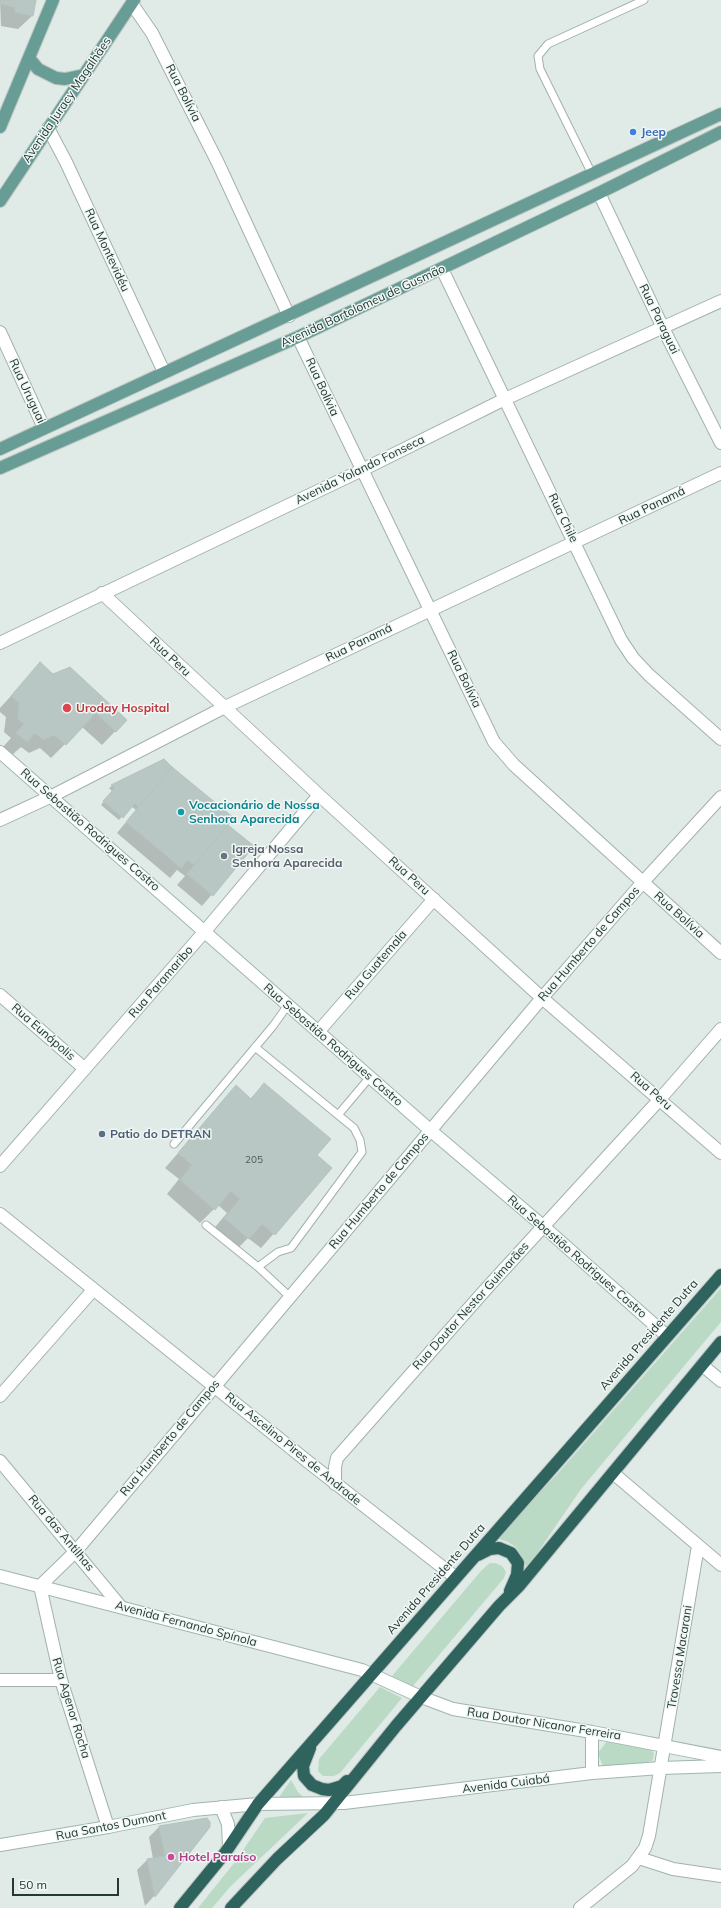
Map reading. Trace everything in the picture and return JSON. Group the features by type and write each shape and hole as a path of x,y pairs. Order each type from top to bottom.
{"highway":[{"name":"Avenida Presidente Dutra","path":"180,1908 210,1873 258,1804 314,1738 371,1675 455,1577 721,1275"},
{"path":"231,1908 333,1804 357,1772 519,1586 721,1342"},
{"path":"465,1566 482,1552 490,1548 499,1548 511,1553 518,1563 517,1575 512,1588 500,1606"},
{"path":"314,1738 303,1766 304,1776 312,1785 329,1790 342,1786 357,1772"}],"main road":[{"path":"0,126 53,0"},
{"name":"Avenida Juracy Magalhães","path":"0,201 133,2"},
{"path":"29,58 38,69 56,78 65,79 84,75"},
{"name":"Avenida Bartolomeu de Gusmão","path":"0,449 721,114"},
{"name":"Avenida Bartolomeu de Gusmão","path":"0,468 298,336 442,269 721,132"}],"street":[{"name":"Rua Bolívia","path":"133,2 152,33 215,156 289,316"},
{"name":"Rua Montevidéu","path":"48,128 66,162 164,372"},
{"name":"Rua Paraguai","path":"599,193 663,328 721,443"},
{"name":"Rua Chile","path":"442,269 621,640 634,658 721,739"},
{"name":"Avenida Yolando Fonseca","path":"0,643 362,470 505,399 721,301"},
{"name":"Rua Uruguai","path":"0,332 44,428"},
{"name":"Rua Bolívia","path":"298,336 494,742 503,753 721,953"},
{"name":"Rua Panamá","path":"0,820 52,796 225,707 721,473"},
{"name":"Rua Peru","path":"102,593 319,795 542,998 721,1153"},
{"name":"Rua Sebastião Rodrigues Castro","path":"0,752 667,1336"},
{"name":"Rua Paramaribo","path":"0,1166 205,931 319,795"},
{"name":"Rua Humberto de Campos","path":"40,1586 76,1551 542,998 643,882 721,797"},
{"name":"Rua Guatemala","path":"318,1032 434,899"},
{"name":"Rua Eunápolis","path":"0,995 85,1069"},
{"name":"Rua Doutor Nestor Guimarães","path":"335,1484 334,1467 337,1458 543,1226 660,1099 721,1029"},
{"name":"Rua Ascelino Pires de Andrade","path":"0,1214 335,1484 455,1577"},
{"path":"0,1396 93,1290"},
{"path":"702,1365 721,1381"},
{"name":"Rua das Antilhas","path":"0,1461 121,1607"},
{"path":"613,1473 721,1565"},
{"name":"Travessa Macarani","path":"639,1858 645,1848 649,1836 698,1546"},
{"name":"Avenida Fernando Spínola","path":"0,1576 362,1670 371,1675"},
{"name":"Rua Agenor Rocha","path":"40,1586 61,1680 108,1827"},
{"name":"Rua Doutor Nicanor Ferreira","path":"371,1675 453,1709 665,1745 721,1757"},
{"path":"0,1680 61,1680"},
{"path":"592,1732 592,1773"},
{"name":"Avenida Cuiabá","path":"291,1804 333,1804 358,1802 592,1773 661,1768 721,1766"},
{"name":"Rua Santos Dumont","path":"0,1845 108,1827 193,1810 258,1804 291,1804"},
{"path":"222,1807 228,1824 229,1846"},
{"path":"580,1908 613,1882 639,1858 673,1869 721,1876"}],"lane":[{"path":"592,174 540,69 538,56 548,44 644,0"},
{"path":"174,1144 255,1048 288,1005"},
{"path":"255,1048 354,1128 360,1140 362,1152 291,1248 278,1252 258,1267"},
{"path":"338,1115 370,1077"},
{"path":"206,1224 258,1267 290,1297"}],"green space":[{"path":"721,1288 721,1322 581,1489 527,1568 516,1547 497,1538 559,1472"},
{"path":"490,1563 495,1563 502,1566 506,1572 504,1578 413,1686 392,1676 481,1571"},
{"path":"380,1687 402,1698 340,1773 334,1776 323,1776 318,1771 319,1759"},
{"path":"607,1741 651,1750 654,1753 653,1759 652,1761 609,1769 605,1768 598,1753"},
{"path":"291,1780 298,1792 304,1798 277,1800"},
{"path":"308,1813 230,1887 212,1908 198,1908 235,1862 265,1818"}],"building":[{"path":"0,0 36,0 33,16 14,12 15,7 0,4"},
{"name":"Uroday Hospital","path":"40,662 53,674 70,667 127,720 116,732 96,713 66,745 54,735 43,740 35,733 27,742 16,733 24,724 18,719 19,703 11,696"},
{"path":"164,759 172,767 139,807 135,803 123,818 103,801 115,788 111,785"},
{"name":"Vocacionário de Nossa Senhora Aparecida","path":"172,767 234,818 194,865 188,860 181,868 126,822"},
{"name":"Igreja Nossa Senhora Aparecida","path":"228,825 254,846 213,896 187,874"},
{"path":"264,1083 331,1139 317,1155 332,1168 275,1235 262,1224 249,1239 224,1218 240,1199 231,1191 215,1210 180,1180 192,1165 178,1153 236,1085 251,1099"},
{"name":"Hotel Paraíso","path":"207,1818 210,1822 210,1827 155,1897 147,1859 165,1856 159,1826"}],"place":[{"name":"Jeep","path":"633,132"},
{"name":"Uroday Hospital","path":"67,708"},
{"name":"Vocacionário de Nossa Senhora Aparecida","path":"181,812"},
{"name":"Igreja Nossa Senhora Aparecida","path":"224,856"},
{"name":"Patio do DETRAN","path":"102,1134"},
{"name":"Hotel Paraíso","path":"171,1857"}]}
